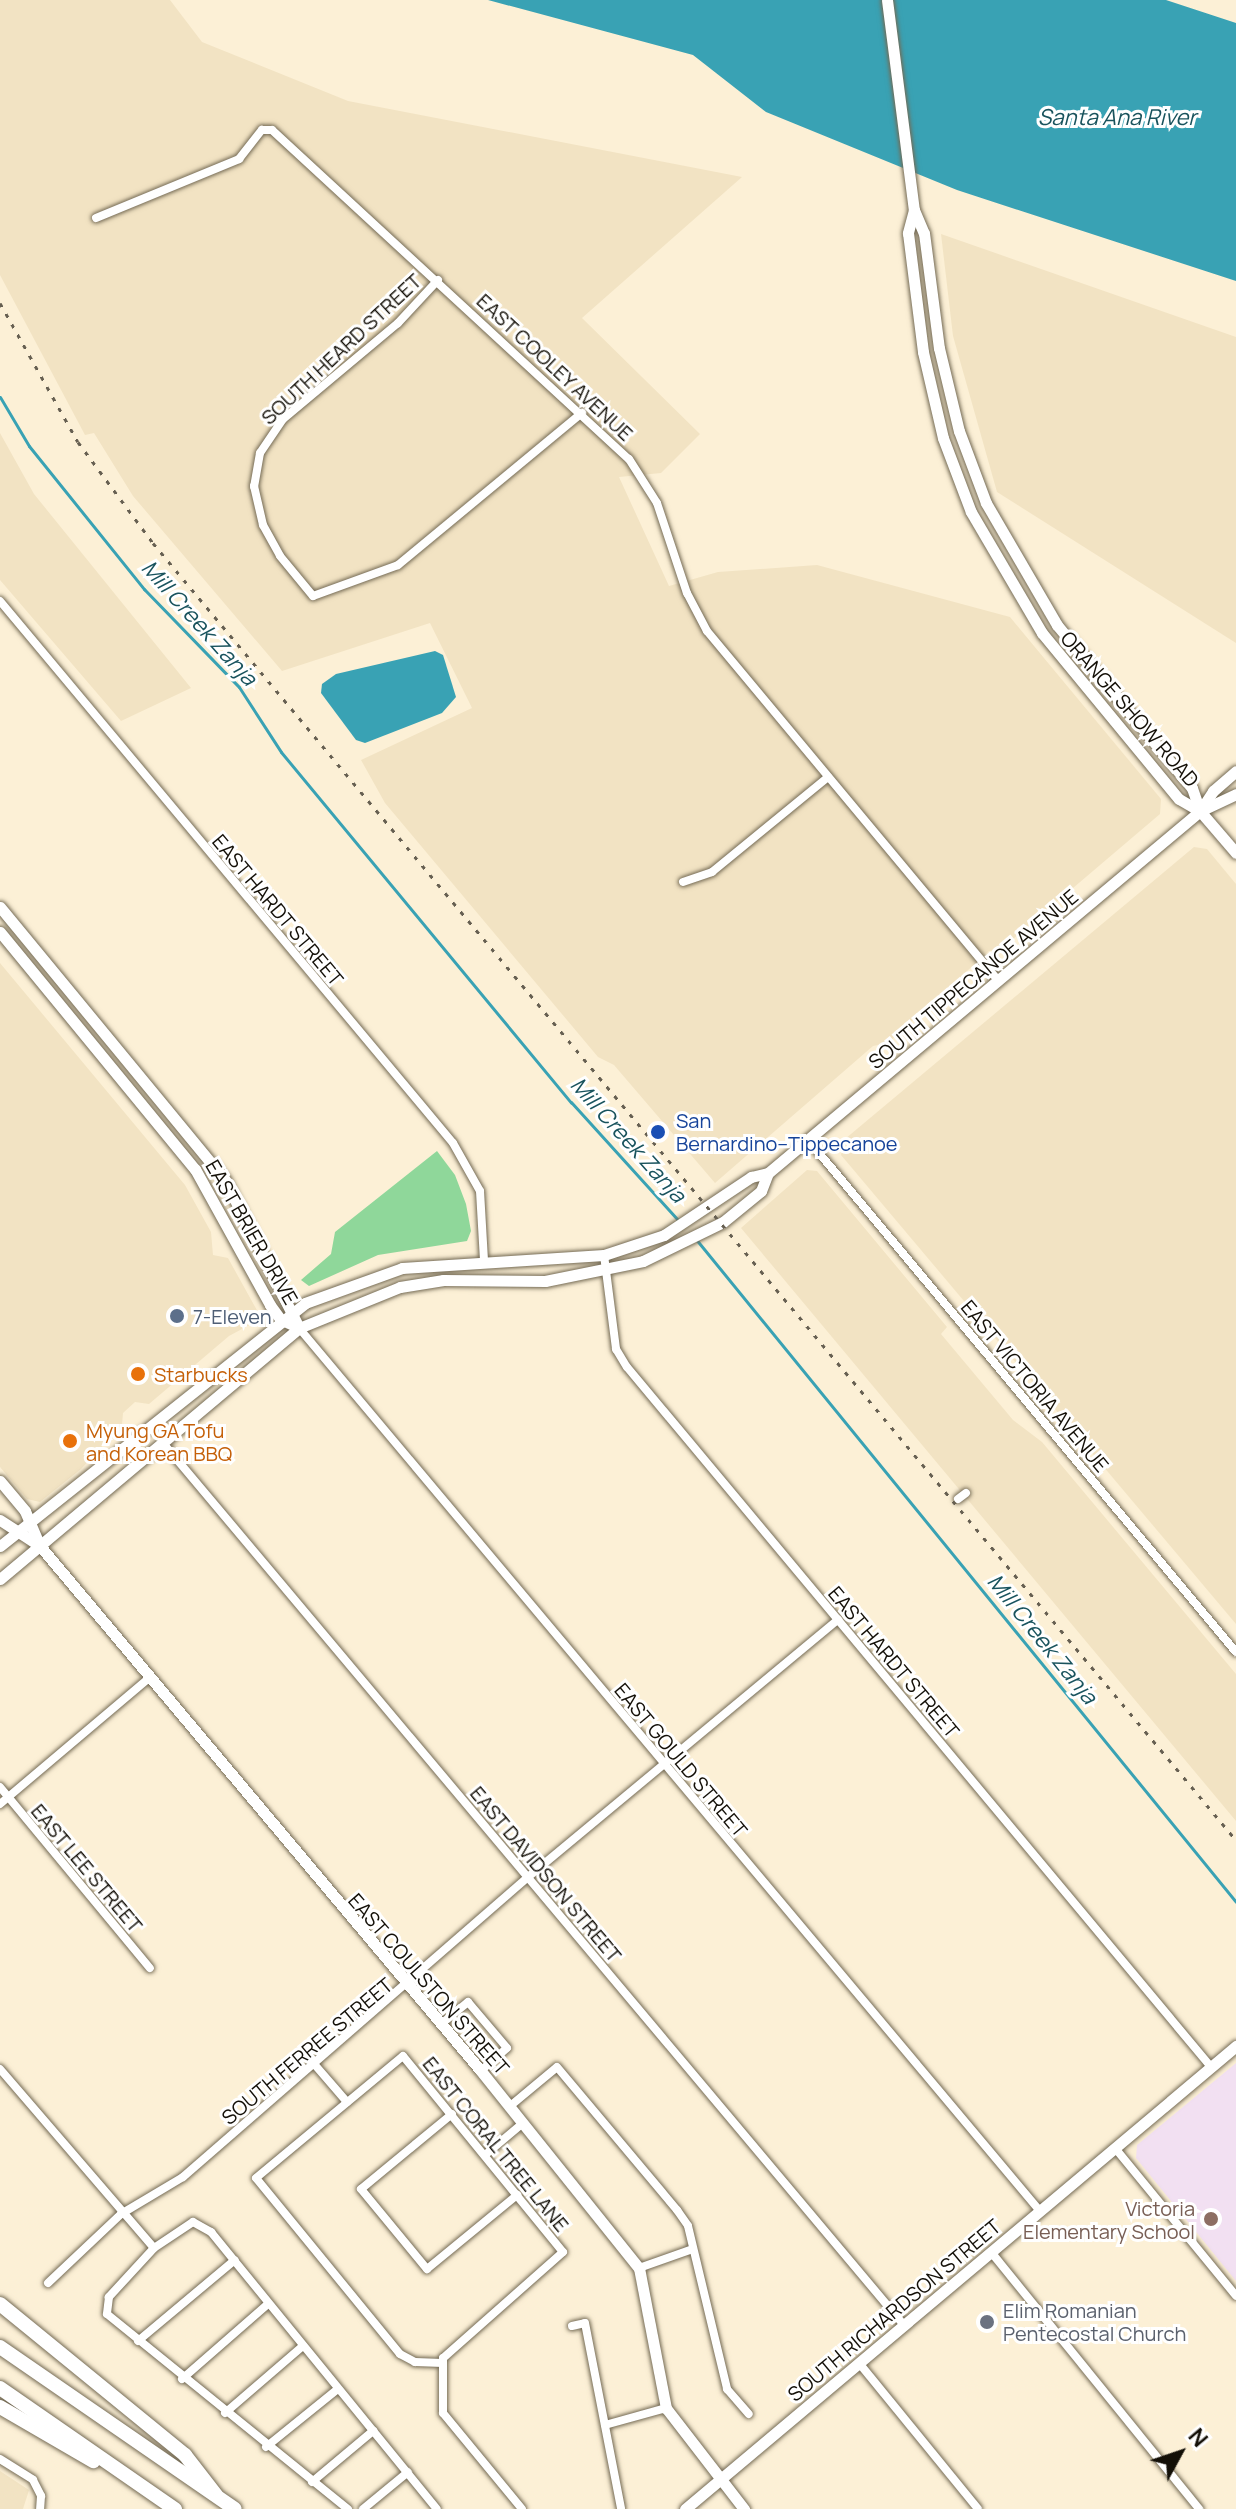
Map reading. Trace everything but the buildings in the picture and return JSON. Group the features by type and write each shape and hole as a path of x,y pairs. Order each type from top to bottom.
{"highway":[{"path":"0,2304 185,2455 216,2495"},
{"path":"0,2347 235,2509"},
{"path":"0,2388 175,2509"},
{"path":"0,2407 149,2491"}],"main road":[{"path":"887,0 914,210"},
{"name":"ORANGE SHOW ROAD","path":"914,210 924,233 943,368 971,466 1020,570 1064,635 1192,788 1200,811"},
{"name":"ORANGE SHOW ROAD","path":"914,210 908,233 926,372 966,499 1026,612 1179,799 1200,811"},
{"path":"926,372 943,368"},
{"name":"SOUTH TIPPECANOE AVENUE","path":"1200,811 1213,791 1236,771"},
{"name":"SOUTH TIPPECANOE AVENUE","path":"0,1546 293,1310 379,1273 484,1260 536,1262 604,1255 664,1235 696,1218 751,1177 768,1173 809,1141 1200,811 1236,794"},
{"path":"1200,811 1236,853"},
{"name":"EAST BRIER DRIVE","path":"0,907 225,1180 264,1266 293,1310 299,1328"},
{"name":"EAST BRIER DRIVE","path":"0,932 195,1169 280,1319 299,1328"},
{"name":"SOUTH TIPPECANOE AVENUE","path":"0,1579 299,1328 400,1287 485,1279 545,1281 608,1272 681,1246 707,1232 761,1191 768,1173"},
{"path":"484,1260 485,1279"},
{"path":"0,1481 31,1524 40,1546"},
{"path":"0,1520 15,1535 40,1546"},
{"name":"EAST COULSTON STREET","path":"40,1546 406,1987 481,2071 639,2268 666,2408 744,2509"},
{"name":"SOUTH RICHARDSON STREET","path":"685,2509 1236,2046"}],"street":[{"name":"EAST COOLEY AVENUE","path":"96,218 239,159 262,130 272,130 582,413 646,483 707,631 999,981"},
{"name":"SOUTH HEARD STREET","path":"438,280 398,323 283,419 265,442 255,474 259,513 275,549 313,596 389,570 582,413"},
{"name":"EAST HARDT STREET","path":"0,601 453,1143 480,1191 484,1260"},
{"path":"683,882 712,872 828,777"},
{"name":"EAST VICTORIA AVENUE","path":"809,1141 1236,1652"},
{"name":"EAST HARDT STREET","path":"604,1255 621,1359 1211,2067"},
{"name":"EAST GOULD STREET","path":"299,1328 1040,2211"},
{"name":"EAST DAVIDSON STREET","path":"163,1443 904,2325"},
{"name":"SOUTH FERREE STREET","path":"48,2283 121,2214 183,2177 406,1987 528,1877 838,1620"},
{"path":"0,1804 148,1679"},
{"name":"EAST LEE STREET","path":"0,1787 150,1968"},
{"path":"441,2024 468,2002 478,2013 507,2048 481,2071"},
{"name":"EAST CORAL TREE LANE","path":"347,2102 403,2056 563,2252 453,2345 443,2363"},
{"path":"315,2065 347,2102 256,2178 400,2354 415,2362 443,2363 443,2413 522,2509"},
{"path":"509,2107 557,2067 677,2210 693,2249 727,2389 749,2414"},
{"path":"0,2069 121,2214 154,2248"},
{"path":"452,2114 361,2189 427,2269 517,2195"},
{"path":"485,2155 523,2123"},
{"path":"1115,2148 1236,2296"},
{"path":"348,2509 182,2379 105,2308 154,2248 193,2222 211,2232 235,2260 437,2509"},
{"path":"639,2268 693,2249"},
{"path":"991,2252 1199,2509"},
{"path":"138,2341 235,2260"},
{"path":"182,2379 268,2304"},
{"path":"572,2326 585,2323 621,2509"},
{"path":"225,2413 303,2346"},
{"path":"859,2363 978,2509"},
{"path":"266,2447 338,2389"},
{"path":"605,2425 666,2408"},
{"path":"312,2482 373,2431"},
{"path":"0,2459 33,2480 41,2496 40,2509"},
{"path":"363,2509 408,2472"}],"shaded area":[{"path":"0,0 170,0 202,42 348,101 742,177 582,318 700,434 661,473 619,477 669,586 718,572 817,565 1010,617 1161,799 1160,814 999,951 989,951 888,1043 873,1046 715,1183 614,1065 598,1057 385,803 361,760 472,708 430,623 282,671 133,496 94,433 85,435 0,275"},
{"path":"941,234 1236,337 1236,643 997,492 953,336"},
{"path":"0,433 34,494 191,688 121,721 0,580"},
{"path":"1194,847 1207,849 1236,884 1236,1624 841,1155 845,1139"},
{"path":"0,963 185,1185 211,1232 213,1255 228,1258 258,1312 255,1322 229,1336 149,1404 135,1402 123,1413 122,1425 81,1469 40,1502 27,1499 0,1467"},
{"path":"807,1170 817,1171 947,1327 941,1334 1013,1420 1042,1442 1236,1674 1236,1821 741,1228"},
{"name":"Victoria Elementary School","path":"1236,2063 1236,2281 1136,2158 1137,2145"},
{"path":"0,2471 29,2490 23,2509 0,2509"}],"green space":[{"path":"437,1151 455,1175 466,1204 471,1231 467,1241 378,1255 309,1286 301,1280 331,1254 335,1232"}],"water":[{"name":"Santa Ana River","path":"488,0 1166,0 1236,23 1236,281 957,190 766,112 693,55"},
{"path":"435,651 443,655 456,697 442,713 365,743 356,740 321,693 322,684 336,674"}],"waterway":[{"name":"Mill Creek Zanja","path":"0,397 29,446 144,589 239,687 281,752 571,1102 679,1221"},
{"name":"Mill Creek Zanja","path":"695,1238 1236,1902"}],"railway":[{"path":"0,303 78,442 153,543 1236,1840"}],"place":[{"name":"San Bernardino–Tippecanoe","path":"658,1132"},
{"name":"7-Eleven","path":"177,1316"},
{"name":"Starbucks","path":"138,1374"},
{"name":"Myung GA Tofu and Korean BBQ","path":"70,1441"},
{"name":"Victoria Elementary School","path":"1211,2219"},
{"name":"Elim Romanian Pentecostal Church","path":"987,2322"}]}
